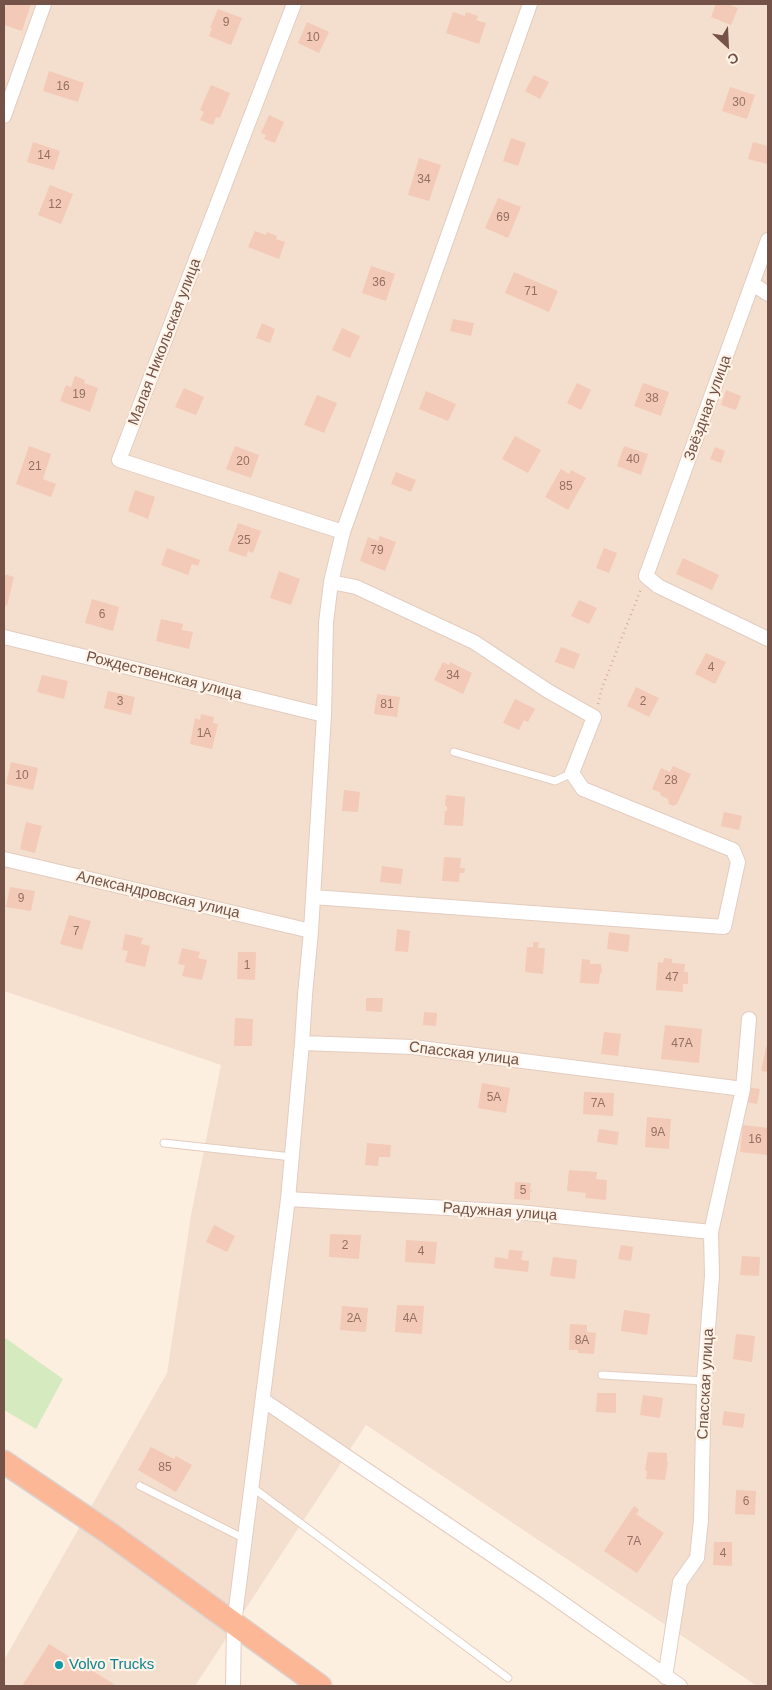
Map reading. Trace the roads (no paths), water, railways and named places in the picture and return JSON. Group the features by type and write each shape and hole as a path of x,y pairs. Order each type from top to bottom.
{"highway":[{"path":"4,1462 109,1533 320,1686"}],"street":[{"path":"4,116 44,4"},
{"name":"Малая Никольская улица","path":"294,4 119,460 343,532"},
{"path":"233,1686 234,1624 292,1157 311,931 324,715 326,623 331,582 343,532 530,4"},
{"name":"Звёздная улица","path":"768,240 754,284 646,576 658,586 768,639"},
{"path":"754,284 768,294"},
{"path":"313,898 724,927 738,862 733,850 583,790 572,773 594,717 548,691 474,642 356,587 331,582"},
{"name":"Рождественская улица","path":"4,637 324,715"},
{"name":"Александровская улица","path":"4,859 311,931"},
{"name":"Спасская улица","path":"665,1677 680,1582 698,1558 701,1520 704,1381 712,1276 711,1232 743,1089 749,1019"},
{"name":"Спасская улица","path":"302,1043 414,1047 743,1089"},
{"name":"Радужная улица","path":"288,1198 518,1212 711,1232"},
{"path":"263,1400 533,1583 680,1686"}],"lane":[{"path":"454,752 555,781 572,773"},
{"path":"164,1142 292,1157"},
{"path":"602,1375 704,1381"},
{"path":"140,1486 245,1539"},
{"path":"252,1487 508,1678"}],"place":[{"name":"Volvo Trucks","path":"59,1665"}]}
